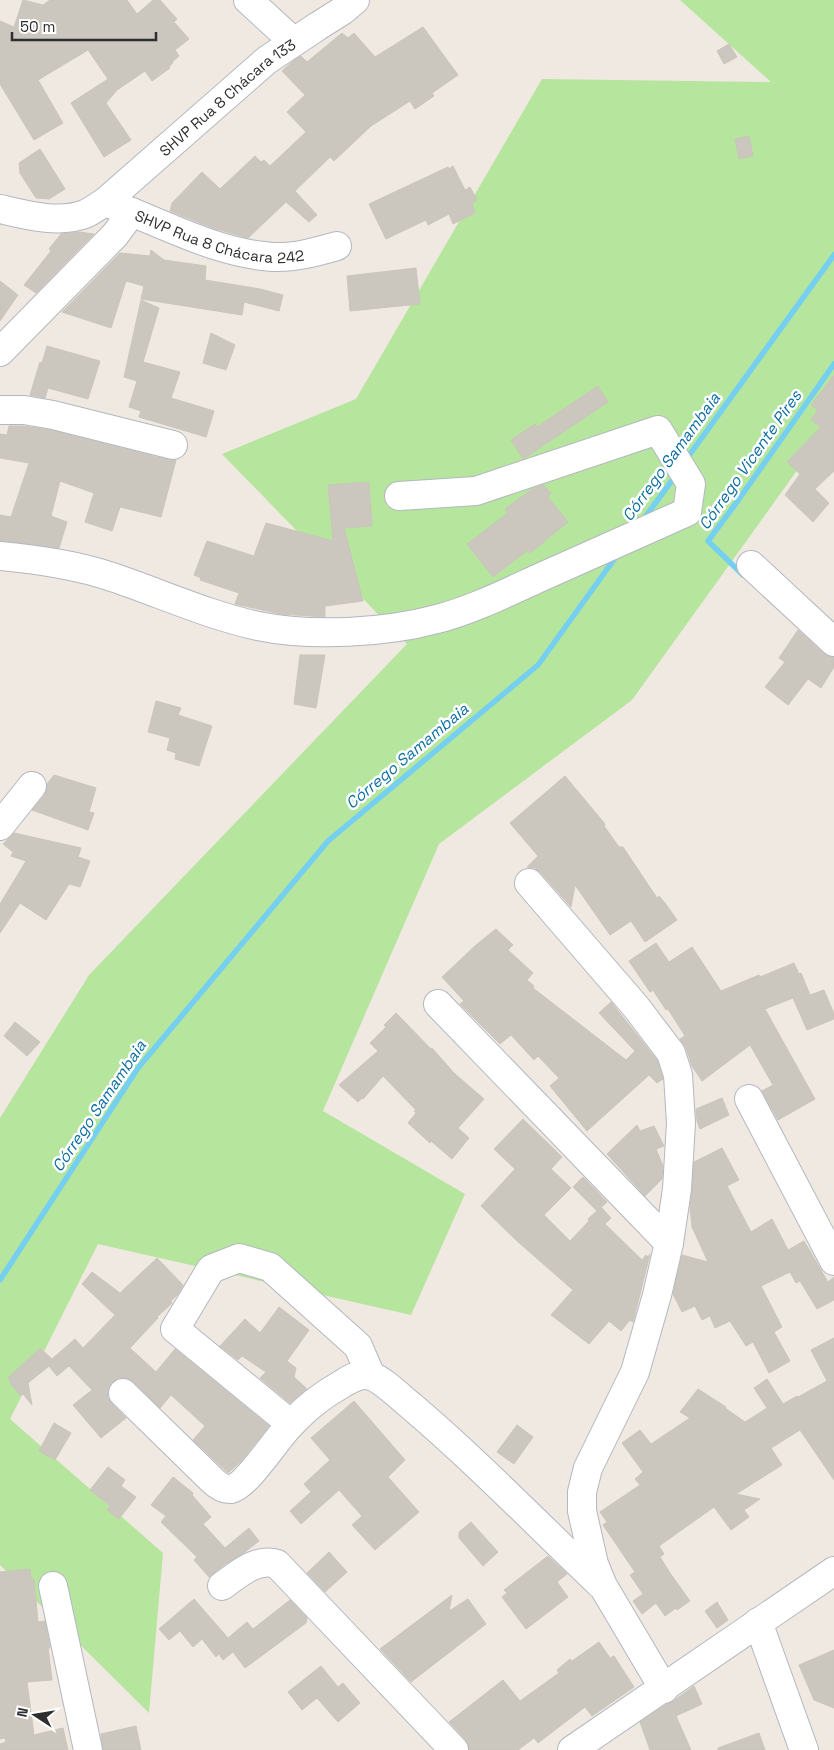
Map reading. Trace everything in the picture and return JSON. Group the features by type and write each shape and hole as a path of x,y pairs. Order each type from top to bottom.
{"street":[{"path":"248,0 294,42"},
{"name":"SHVP Rua 8 Chácara 133","path":"0,209 49,218 70,218 84,214 105,202 267,60 342,11 355,0"},
{"name":"SHVP Rua 8 Chácara 242","path":"105,202 197,239 243,253 274,257 307,254 337,246"},
{"path":"0,352 115,235 132,212"},
{"path":"0,410 24,410 53,415 173,445"},
{"path":"0,556 57,563 84,569 113,577 225,617 275,629 297,632 381,629 413,625 477,605 687,512 691,484 658,430 476,491 399,496"},
{"path":"751,565 834,642"},
{"path":"0,826 32,786"},
{"path":"529,883 636,1007 674,1060 678,1075 680,1123 677,1189 669,1243 657,1295 635,1372 588,1468 582,1492 582,1511 588,1540 602,1586 664,1689"},
{"path":"438,1004 669,1243"},
{"path":"749,1100 834,1260"},
{"path":"291,1424 175,1329 210,1269 239,1258 270,1267 358,1346 370,1376 393,1392 448,1438 602,1586"},
{"path":"123,1393 211,1479 219,1486 232,1489 240,1484 291,1424 332,1389 356,1376 370,1376"},
{"path":"222,1586 254,1566 262,1563 277,1564 454,1750"},
{"path":"572,1750 664,1689 834,1571"},
{"path":"53,1586 88,1750"},
{"path":"758,1622 804,1750"}],"green space":[{"path":"680,0 834,0 834,419 632,700 439,844 323,1111 465,1194 411,1315 98,1244 10,1419 163,1553 149,1713 0,1565 0,1118 89,975 407,644 222,454 356,399 542,79 771,82"}],"building":[{"path":"23,0 43,5 50,0 127,0 137,14 153,0 160,0 177,19 174,22 189,39 175,50 179,56 169,66 170,68 152,81 145,71 117,90 106,103 131,140 104,157 71,103 108,79 88,50 38,80 63,123 34,140 0,84 0,21 14,27"},
{"path":"423,27 458,75 432,93 434,96 415,109 410,101 371,126 334,161 330,157 295,191 317,215 309,222 286,202 248,238 213,228 170,211 172,203 202,172 220,189 255,156 261,162 264,160 270,166 306,132 287,112 305,95 282,71 293,61 301,56 307,62 342,33 348,38 354,33 375,57"},
{"path":"729,44 737,57 724,64 717,51"},
{"path":"749,136 753,156 739,159 735,139"},
{"path":"40,149 65,189 49,199 36,198 20,173 19,163"},
{"path":"453,166 465,190 470,187 477,200 472,203 475,213 453,224 449,214 428,225 426,220 386,239 369,204"},
{"path":"79,232 94,234 36,293 24,285 51,251 49,249 61,234"},
{"path":"151,250 164,260 206,266 205,280 260,289 283,295 279,311 244,302 242,315 141,299 144,286 126,281 111,328 62,312 120,253 150,256"},
{"path":"416,268 420,304 350,311 347,276"},
{"path":"0,281 18,295 0,321"},
{"path":"141,300 159,308 143,362 180,372 171,398 214,411 206,437 139,417 141,411 129,407 137,381 124,377"},
{"path":"211,333 235,345 226,370 203,363"},
{"path":"47,346 100,361 88,399 48,388 45,398 30,395"},
{"path":"834,375 834,471 815,489 829,503 813,522 785,495 800,474 787,462 821,427 811,420 818,410 811,405"},
{"path":"598,386 608,402 523,459 511,440 535,424 537,427"},
{"path":"9,426 50,430 169,460 176,460 161,517 120,507 112,531 85,522 94,493 60,481 51,516 67,522 59,548 0,541 0,515 11,517 29,463 0,458 0,434 7,435"},
{"path":"369,482 372,526 344,528 363,601 325,606 325,617 281,614 235,604 239,593 200,580 201,578 194,575 207,541 254,556 266,523 333,541 328,485"},
{"path":"544,485 551,494 547,496 568,522 530,553 528,550 493,577 467,544 508,513 505,509 532,489"},
{"path":"798,630 823,653 834,657 834,667 821,688 808,679 788,705 765,687 785,662 779,658"},
{"path":"300,655 325,655 316,708 294,704"},
{"path":"156,701 181,708 178,715 212,726 199,766 175,759 176,753 167,750 170,738 148,732"},
{"path":"54,775 96,788 89,812 94,813 88,830 32,810 44,796 47,784"},
{"path":"565,776 605,824 604,826 619,847 623,847 657,898 659,896 677,920 645,942 631,921 610,935 575,885 571,907 541,873 535,868 527,867 538,856 510,823"},
{"path":"14,833 81,848 78,857 90,861 80,887 69,884 46,920 20,903 0,933 0,904 26,861 11,856 13,852 3,844"},
{"path":"496,929 513,945 508,950 533,973 527,980 534,986 533,988 626,1060 635,1051 599,1013 611,1002 657,1060 663,1079 657,1083 649,1075 587,1131 550,1086 559,1078 538,1056 534,1060 511,1035 500,1044 460,1004 464,1001 442,977"},
{"path":"656,943 669,962 692,947 721,991 794,963 799,974 801,973 810,995 824,990 834,1014 834,1019 807,1030 793,998 765,1009 815,1099 778,1120 762,1091 773,1085 750,1045 702,1081 692,1066 686,1048 680,1039 685,1036 668,1009 666,1010 653,990 650,992 629,961"},
{"path":"396,1013 432,1048 454,1073 484,1099 458,1128 469,1138 452,1159 431,1141 430,1143 408,1123 416,1113 414,1111 416,1110 383,1076 363,1099 358,1102 339,1085 378,1051 370,1043 386,1027 384,1025"},
{"path":"15,1022 40,1042 27,1056 4,1036"},
{"path":"722,1098 729,1115 700,1129 696,1109"},
{"path":"523,1119 562,1157 551,1169 571,1188 544,1215 570,1241 589,1221 588,1219 601,1207 611,1218 605,1224 642,1260 646,1255 648,1257 650,1254 633,1322 630,1320 621,1331 609,1321 589,1344 551,1315 573,1290 517,1241 481,1206 515,1169 494,1149"},
{"path":"637,1125 640,1131 654,1126 664,1146 656,1149 663,1166 662,1179 645,1196 607,1154"},
{"path":"722,1148 739,1180 727,1186 751,1232 772,1219 788,1250 804,1241 828,1282 834,1277 834,1300 817,1309 800,1281 796,1283 790,1272 761,1286 782,1327 774,1332 790,1361 769,1373 753,1342 746,1346 730,1321 715,1328 710,1316 702,1320 695,1306 682,1312 673,1294 682,1255 708,1262 692,1227 690,1208 694,1162"},
{"path":"583,1177 607,1202 597,1211 573,1187"},
{"path":"157,1258 183,1285 171,1301 172,1303 130,1348 156,1372 175,1349 269,1426 241,1461 228,1473 193,1440 205,1426 171,1395 160,1408 134,1382 127,1378 119,1378 112,1382 108,1390 108,1398 126,1418 101,1438 73,1405 92,1390 69,1366 57,1376 49,1366 28,1383 32,1405 9,1382 11,1381 8,1378 40,1348 52,1359 75,1339 83,1348 115,1315 82,1284 92,1272 120,1293"},
{"path":"279,1307 309,1330 287,1361 296,1368 294,1377 307,1389 290,1403 260,1378 266,1372 242,1356 238,1360 220,1346 245,1319 260,1333"},
{"path":"834,1338 834,1480 800,1430 771,1448 782,1465 736,1494 760,1499 744,1510 749,1517 731,1530 714,1507 659,1546 664,1554 660,1557 690,1601 665,1616 656,1603 642,1614 633,1601 643,1594 630,1575 635,1572 603,1525 607,1522 600,1512 640,1485 635,1479 643,1472 622,1443 640,1430 651,1444 690,1418 680,1412 698,1389 745,1422 767,1408 754,1388 767,1379 783,1404 798,1397 827,1381 811,1350"},
{"path":"354,1401 405,1460 388,1477 419,1512 375,1550 352,1525 362,1516 339,1490 301,1524 290,1511 311,1492 304,1484 330,1460 311,1438"},
{"path":"54,1423 71,1433 55,1460 39,1451"},
{"path":"517,1425 533,1437 514,1464 497,1452"},
{"path":"108,1467 125,1480 121,1486 136,1497 119,1519 107,1510 110,1506 90,1490"},
{"path":"173,1477 193,1493 192,1495 211,1517 203,1524 225,1548 249,1528 259,1541 209,1577 194,1560 197,1557 161,1522 166,1516 151,1505"},
{"path":"471,1522 498,1552 483,1566 459,1538 459,1532"},
{"path":"329,1552 347,1572 325,1592 307,1573"},
{"path":"548,1556 567,1574 557,1582 568,1597 526,1629 502,1597 507,1593 504,1590"},
{"path":"30,1569 31,1579 34,1579 38,1622 45,1621 50,1648 48,1648 52,1680 27,1682 34,1735 63,1728 68,1750 0,1750 0,1744 6,1742 5,1738 0,1739 0,1572"},
{"path":"452,1595 449,1611 468,1599 486,1624 411,1682 380,1649"},
{"path":"194,1599 228,1638 247,1622 253,1629 290,1600 307,1618 306,1623 245,1668 233,1652 223,1660 219,1654 216,1657 202,1639 193,1647 180,1631 169,1640 159,1629"},
{"path":"717,1602 728,1620 717,1628 705,1611"},
{"path":"599,1642 610,1658 614,1656 634,1687 592,1716 585,1707 538,1743 534,1738 518,1750 469,1750 465,1739 449,1722 503,1680 520,1701 559,1673 557,1670 570,1659 572,1661"},
{"path":"834,1650 834,1708 814,1700 799,1665"},
{"path":"321,1666 338,1687 343,1683 360,1703 338,1722 317,1698 302,1710 288,1692"},
{"path":"694,1686 702,1704 676,1716 691,1750 650,1750 640,1722"},
{"path":"136,1726 141,1750 103,1750 101,1734"},
{"path":"759,1733 765,1750 718,1750 718,1748"}],"waterway":[{"name":"Córrego Samambaia","path":"685,461 834,255"},
{"name":"Córrego Vicente Pires","path":"743,575 708,541 834,364"},
{"name":"Córrego Samambaia","path":"643,520 676,475"},
{"name":"Córrego Samambaia","path":"0,1280 138,1068 328,841 538,665 618,554"}]}
